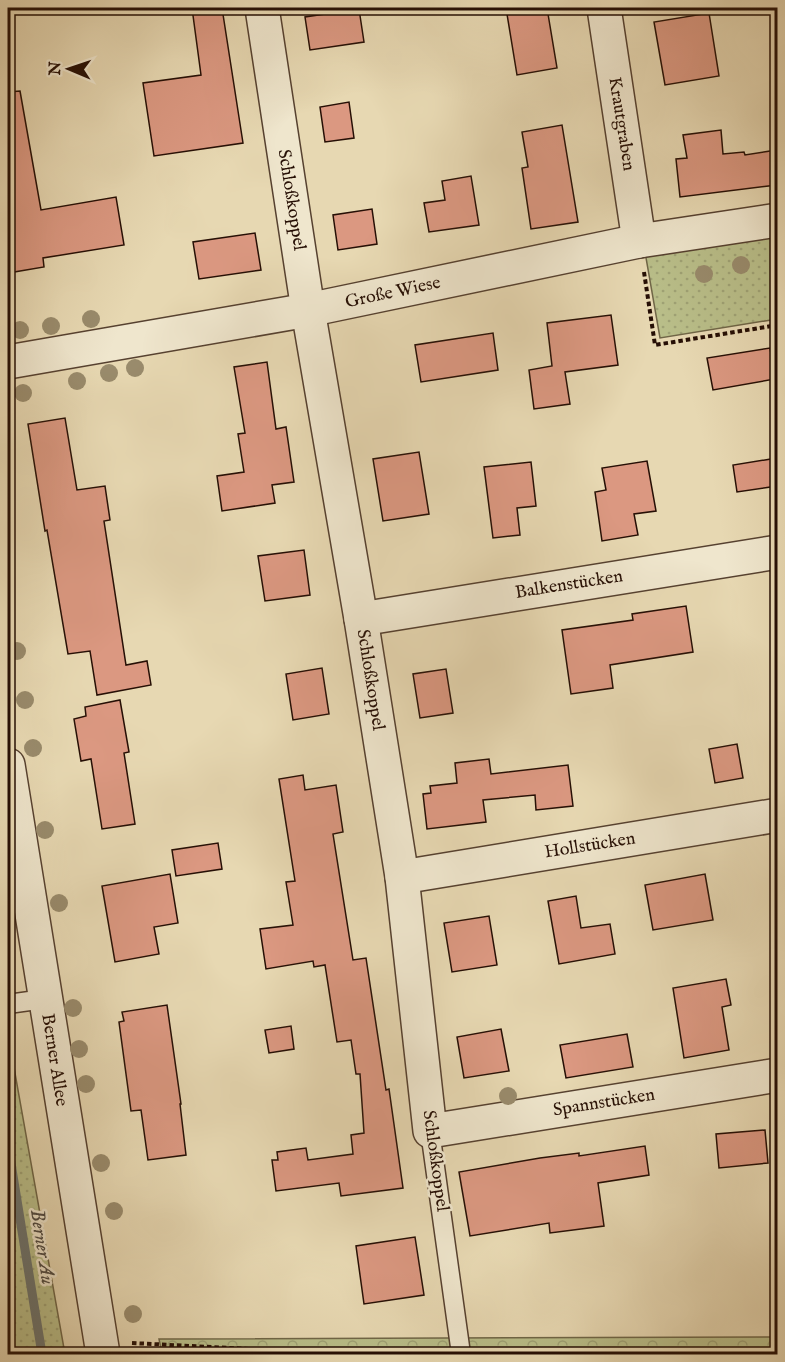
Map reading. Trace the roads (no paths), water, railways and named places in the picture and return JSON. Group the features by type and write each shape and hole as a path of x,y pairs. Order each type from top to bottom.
{"street":[{"name":"Schloßkoppel","path":"262,8 308,310 402,877 430,1131"},
{"name":"Krautgraben","path":"603,8 639,241"},
{"name":"Große Wiese","path":"8,362 308,310 639,241 777,220"},
{"name":"Balkenstücken","path":"361,619 777,552"},
{"name":"Berner Allee","path":"8,765 102,1348"},
{"name":"Hollstücken","path":"402,877 777,815"},
{"name":"Spannstücken","path":"430,1131 777,1075"}],"lane":[{"path":"9,1003 44,999"},
{"name":"Schloßkoppel","path":"430,1131 462,1354"}],"waterway":[{"name":"Berner Au","path":"8,1145 42,1354"}]}
